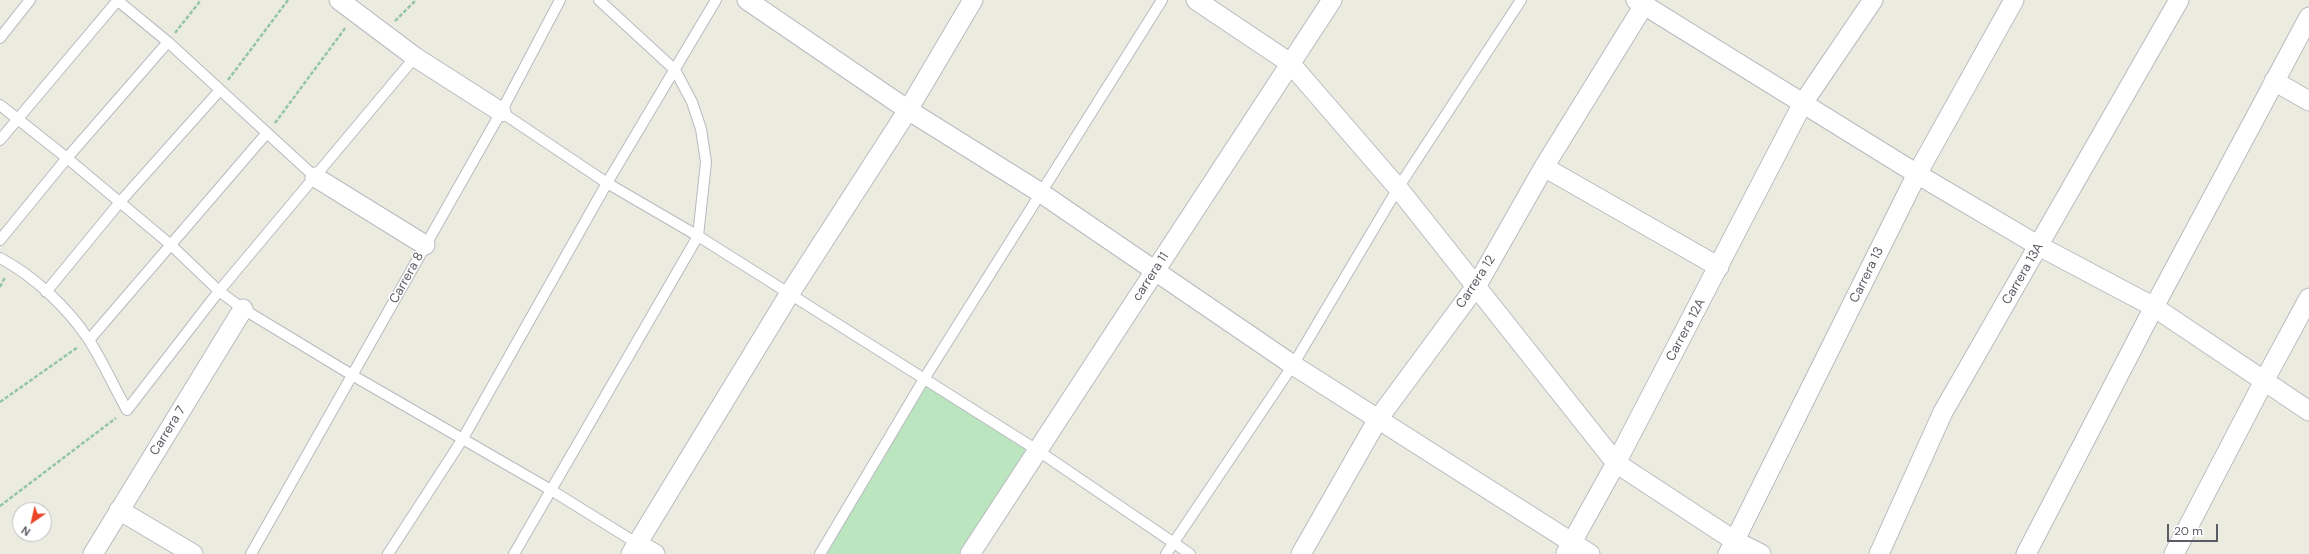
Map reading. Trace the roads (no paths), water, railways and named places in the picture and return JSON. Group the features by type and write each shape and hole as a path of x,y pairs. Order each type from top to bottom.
{"street":[{"path":"339,0 385,32 415,56 501,112"},
{"path":"747,0 908,110 1041,192 1293,365 1378,419 1568,548 1590,554"},
{"path":"655,554 634,549 790,293 908,110 973,0"},
{"path":"1196,0 1290,63 1398,188 1477,285 1616,463 1732,548 1761,554"},
{"name":"carrera 11","path":"970,554 1036,450 1156,271 1332,0"},
{"name":"Carrera 12A","path":"1568,548 1616,463 1720,267 1803,103 1873,0"},
{"name":"Carrera 13","path":"1732,548 1917,174 2014,0"},
{"name":"Carrera 13A","path":"1879,554 1943,412 2179,0"},
{"path":"1642,2 1917,174 2039,246 2154,307 2309,411"},
{"name":"Carrera 12","path":"1301,554 1378,419 1477,285 1544,167 1642,2"},
{"path":"2026,554 2154,307 2309,16"},
{"path":"2274,81 2309,101"},
{"path":"1544,167 1720,267"},
{"path":"315,177 426,245"},
{"path":"2174,554 2309,298"},
{"name":"Carrera 7","path":"93,554 243,308"},
{"path":"119,510 193,554"}],"lane":[{"path":"0,38 30,0"},
{"path":"0,140 117,0 168,42 266,134 315,177"},
{"name":"Carrera 8","path":"250,554 501,112 560,0"},
{"path":"514,554 698,236 706,162 701,129 692,102 675,70 599,0"},
{"path":"388,554 462,440 607,183 716,0"},
{"path":"820,554 924,379 1162,0"},
{"path":"1166,554 1293,365 1398,188 1521,0"},
{"path":"0,240 67,158 168,42"},
{"path":"0,258 11,264 46,292 89,340 127,410 219,291 415,56"},
{"path":"46,292 120,202 220,90"},
{"path":"0,105 120,202 171,245 219,291 243,308 352,375 462,440 551,490 634,549"},
{"path":"501,112 607,183 698,236 790,293 1036,450 1190,554"},
{"path":"89,340 266,134"}]}
